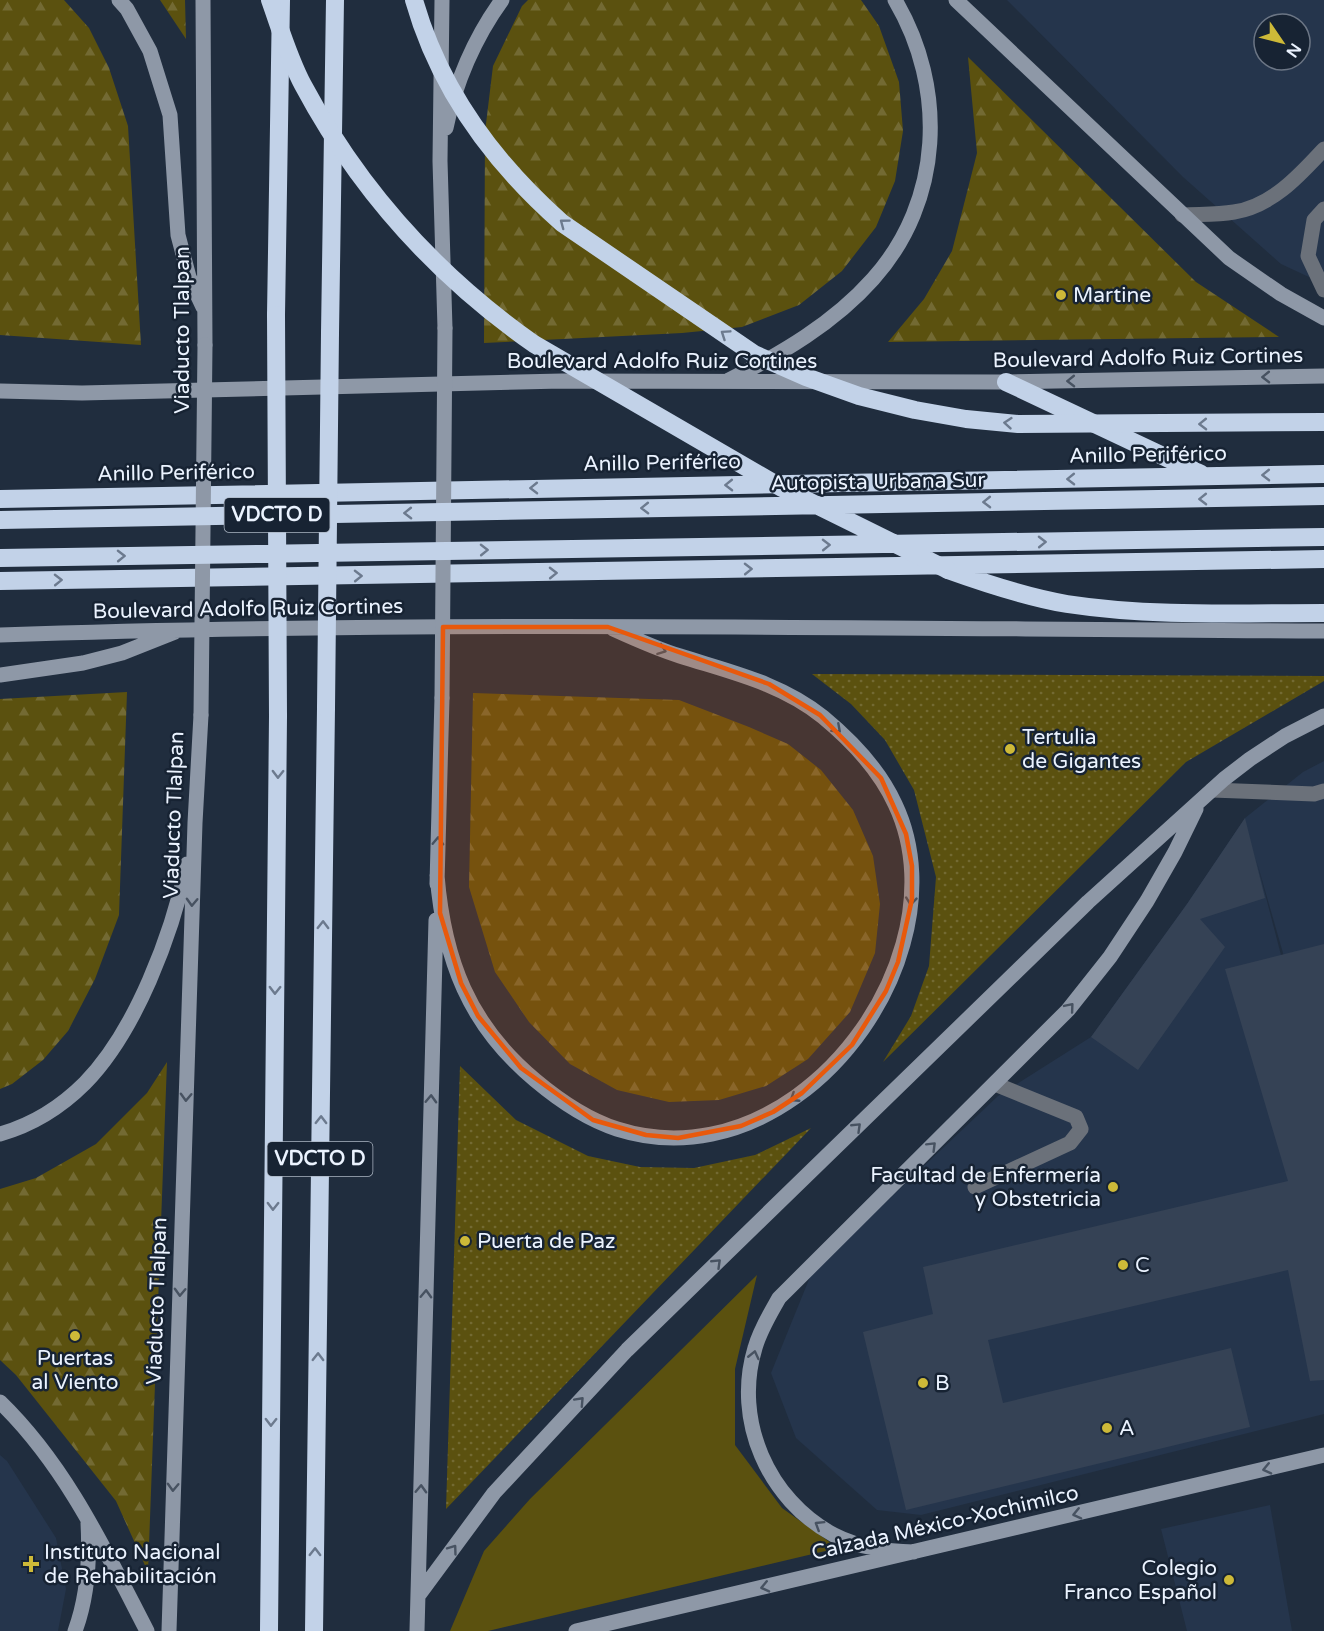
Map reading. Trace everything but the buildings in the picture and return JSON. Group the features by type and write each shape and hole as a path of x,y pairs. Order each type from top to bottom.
{"highway":[{"path":"270,0 302,83 333,136 368,186 397,222 460,287 534,344 782,488 948,570 1023,594 1066,603 1152,612 1324,613"},
{"name":"VDCTO D","path":"269,1624 278,716 276,315 281,0"},
{"name":"VDCTO D","path":"314,1631 335,0"},
{"path":"414,0 434,54 466,114 502,164 534,198 562,223 754,354 806,377 860,396 915,410 966,419 1018,424 1070,425 1324,422"},
{"path":"1006,382 1205,476"},
{"name":"Anillo Periférico","path":"0,499 1324,474"},
{"name":"Autopista Urbana Sur","path":"0,520 1324,496"},
{"path":"0,558 1324,537"},
{"path":"0,581 1324,559"}],"main road":[{"path":"118,0 127,9 150,51 170,115 178,235 189,277 205,309"},
{"name":"Viaducto Tlalpan","path":"169,1631 195,823 201,715 205,345 203,0"},
{"path":"417,1631 442,698 446,328 440,161 442,0"},
{"path":"440,161 448,119 461,78 478,39 502,0"},
{"path":"726,381 770,359 811,333 849,301 892,255 908,227 920,198 927,169 931,140 931,110 920,53 895,0"},
{"path":"956,0 1229,258 1281,294 1324,318"},
{"name":"Boulevard Adolfo Ruiz Cortines","path":"0,391 82,393 562,381 1006,382 1324,376"},
{"name":"Boulevard Adolfo Ruiz Cortines","path":"0,635 184,629 540,626 1324,632"},
{"path":"437,876 440,913 448,949 461,983 478,1016 521,1068 569,1106 593,1120 619,1130 646,1136 678,1138 710,1134 752,1122 773,1112 802,1093 829,1071 871,1019 886,992 898,962 907,932 912,899 912,866 906,834 896,804 881,778 862,753 842,733 820,715 769,684 677,655 608,627"},
{"path":"0,675 83,663 112,656 184,629"},
{"path":"418,1596 494,1493 627,1350 1088,902 1212,790 1258,753 1324,716"},
{"path":"914,1552 887,1551 860,1545 835,1535 812,1521 791,1502 774,1481 758,1448 750,1415 749,1375 755,1348 765,1322 779,1298 1068,1010 1110,957 1147,901 1200,801"},
{"path":"0,1134 37,1119 62,1103 85,1083 105,1060 146,987 166,937 183,880 195,823"},
{"path":"0,1401 42,1448 87,1517 147,1631"},
{"name":"Calzada México-Xochimilco","path":"576,1631 1324,1455"},
{"path":"75,1631 87,1585 89,1551 87,1517"}],"street":[{"path":"1182,215 1235,212 1272,198 1303,172 1324,149"},
{"path":"1324,209 1314,220 1308,256 1324,290"},
{"path":"1212,790 1314,794 1324,791"},
{"path":"975,1187 1070,1143 1081,1130 1076,1117 994,1084"}],"highlighted area":[{"path":"443,627 608,627 769,684 820,715 881,778 906,834 912,866 912,899 898,962 886,991 852,1045 802,1093 773,1112 741,1126 678,1138 646,1135 593,1120 521,1068 478,1016 461,983 440,913"}],"shaded area":[{"path":"1007,0 1324,0 1324,284 1281,264 1183,177"},
{"name":"Facultad de Enfermería y Obstetricia","path":"1324,761 1324,1096 1256,859 1324,1102 1324,1414 921,1515 877,1510 796,1438 771,1373 812,1272 998,1096 1091,1037 1187,904 1245,818 1303,772"},
{"name":"Instituto Nacional de Rehabilitación","path":"0,1455 7,1461 56,1538 66,1589 58,1631 0,1631"},
{"name":"Colegio Franco Español","path":"1270,1505 1292,1631 1187,1631 1161,1529"}],"green space":[{"path":"0,0 64,0 89,28 109,68 128,126 141,345 0,335"},
{"path":"160,0 185,0 186,39"},
{"path":"528,0 861,0 879,26 899,82 903,131 895,181 876,227 842,271 799,305 742,327 682,333 484,343 485,132 493,66 522,6"},
{"path":"968,57 1196,282 1279,337 888,342 924,299 952,251 977,153"},
{"path":"812,674 1324,676 1324,681 1186,762 883,1062 911,1016 929,966 936,877 914,790 885,740 851,704"},
{"path":"127,692 119,915 95,979 68,1031 43,1060 12,1084 0,1089 0,699"},
{"path":"473,693 679,700 788,744 821,770 853,810 873,856 880,904 875,953 850,1012 808,1059 766,1086 719,1100 669,1102 617,1090 570,1064 529,1022 495,972 469,887"},
{"path":"167,1062 148,1572 116,1501 16,1375 0,1360 0,1189 36,1178 96,1144 147,1093"},
{"path":"460,1066 516,1120 588,1156 640,1167 694,1168 755,1155 811,1128 446,1509"},
{"path":"757,1275 735,1369 735,1445 782,1508 838,1548 488,1631 450,1631 484,1551 530,1499"}],"place":[{"name":"Martine","path":"1061,295"},
{"name":"Tertulia de Gigantes","path":"1010,749"},
{"name":"Facultad de Enfermería y Obstetricia","path":"1113,1187"},
{"name":"Puerta de Paz","path":"465,1241"},
{"name":"C","path":"1123,1265"},
{"name":"Puertas al Viento","path":"75,1336"},
{"name":"B","path":"923,1383"},
{"name":"A","path":"1107,1428"},
{"name":"Instituto Nacional de Rehabilitación","path":"31,1564"},
{"name":"Colegio Franco Español","path":"1229,1580"}]}
